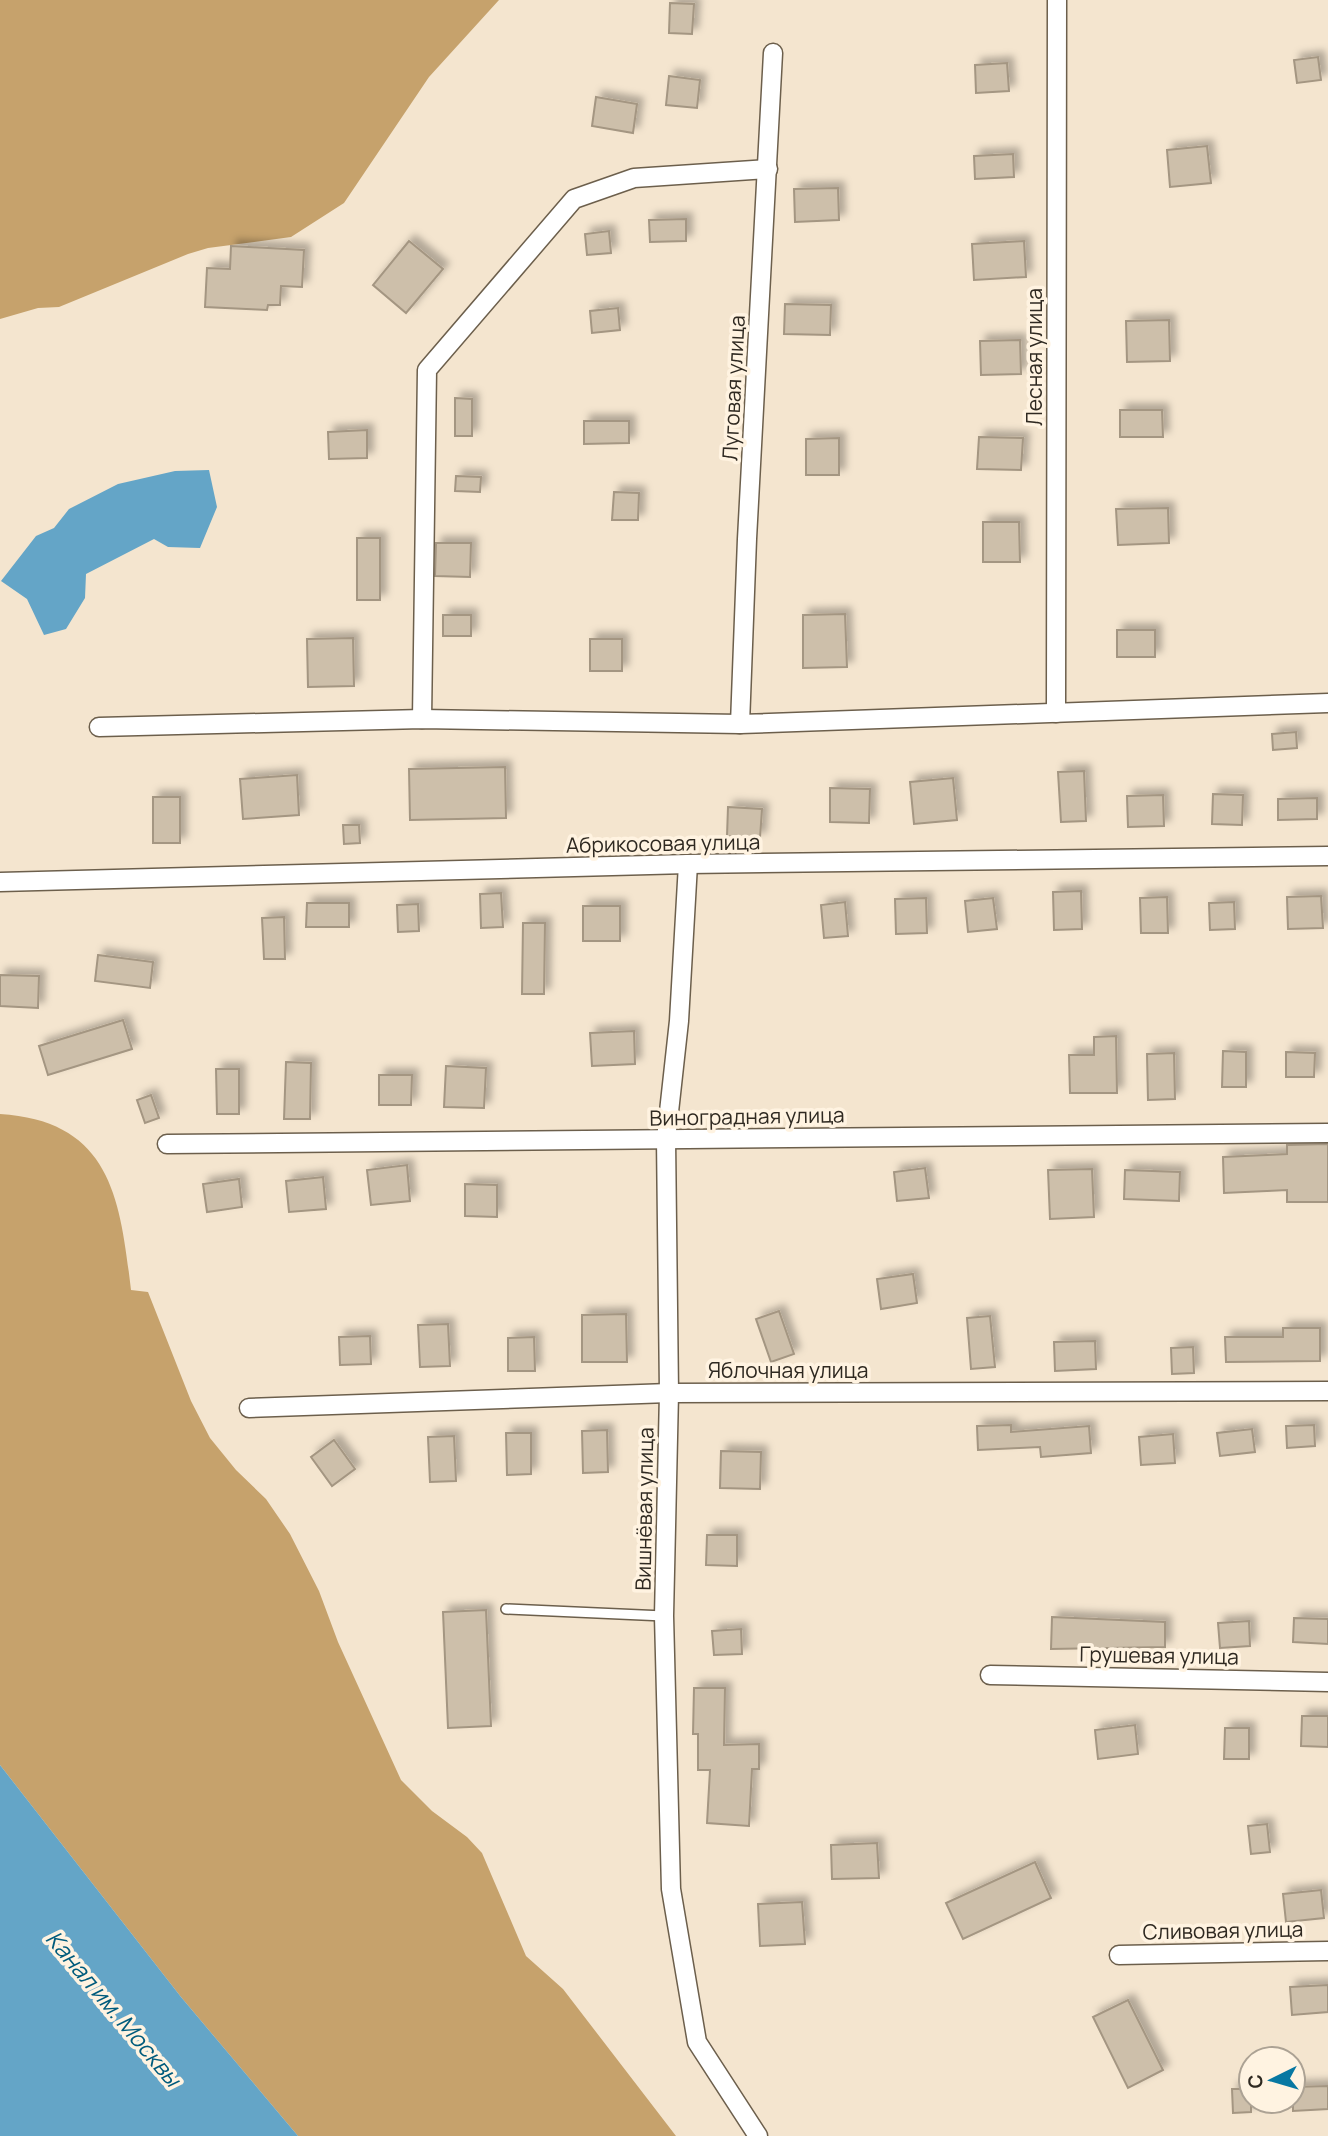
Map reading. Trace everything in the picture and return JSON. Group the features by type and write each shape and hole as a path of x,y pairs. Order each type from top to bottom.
{"street":[{"name":"Лесная улица","path":"1056,713 1057,0"},
{"name":"Луговая улица","path":"740,724 747,539 774,53"},
{"path":"422,719 427,370 574,199 634,178 768,169"},
{"path":"99,727 422,719 740,724 1328,703"},
{"name":"Абрикосовая улица","path":"0,882 688,864 1328,856"},
{"name":"Вишнёвая улица","path":"688,864 679,1021 666,1139 669,1393 664,1616 671,1889 697,2042 758,2136"},
{"name":"Виноградная улица","path":"167,1144 1328,1133"},
{"name":"Яблочная улица","path":"249,1408 669,1393 1328,1391"},
{"name":"Грушевая улица","path":"990,1675 1328,1682"},
{"name":"Сливовая улица","path":"1119,1955 1328,1951"}],"lane":[{"path":"506,1609 664,1616"}],"shaded area":[{"path":"0,0 499,0 429,77 344,203 291,237 208,248 59,307 38,308 0,319"},
{"path":"0,1114 37,1120 66,1132 87,1149 103,1170 122,1225 131,1290 148,1292 191,1401 210,1438 236,1470 266,1499 290,1534 319,1591 338,1642 401,1780 432,1811 467,1837 482,1853 526,1956 563,1989 676,2136 298,2136 181,1997 0,1765"}],"water":[{"path":"209,470 217,507 200,548 168,547 154,539 86,574 85,598 66,629 44,635 27,599 1,581 36,536 54,528 69,509 118,484 175,471"},
{"name":"Канал им. Москвы","path":"0,1765 181,1997 298,2136 0,2136"}],"building":[{"path":"670,3 694,4 692,34 669,33"},
{"path":"1318,57 1321,80 1297,83 1294,60"},
{"path":"1007,63 1009,91 976,93 975,65"},
{"path":"669,76 700,80 697,108 666,105"},
{"path":"596,97 637,104 633,133 592,126"},
{"path":"1207,146 1211,183 1170,187 1167,150"},
{"path":"1013,154 1014,177 975,179 974,156"},
{"path":"838,188 839,220 795,222 794,189"},
{"path":"686,219 686,241 650,242 649,220"},
{"path":"609,231 611,253 587,255 585,234"},
{"path":"409,241 443,269 406,313 373,285"},
{"path":"1024,241 1026,277 974,280 972,244"},
{"path":"231,246 304,250 302,287 281,286 280,305 268,305 267,310 205,307 207,268 230,269"},
{"path":"785,304 831,305 830,335 784,334"},
{"path":"618,308 620,330 592,333 590,311"},
{"path":"1169,320 1170,361 1127,362 1126,321"},
{"path":"1020,340 1021,374 981,375 980,341"},
{"path":"455,398 472,399 472,436 455,436"},
{"path":"1120,410 1162,410 1163,437 1120,437"},
{"path":"584,421 629,421 629,443 584,444"},
{"path":"367,430 367,458 329,459 328,432"},
{"path":"979,437 1023,438 1021,470 977,469"},
{"path":"839,438 839,475 806,475 806,439"},
{"path":"456,476 481,477 480,492 455,491"},
{"path":"614,492 639,493 638,520 612,520"},
{"path":"1168,508 1169,543 1118,545 1116,509"},
{"path":"983,522 1019,522 1020,562 983,562"},
{"path":"357,538 380,538 380,600 357,600"},
{"path":"436,543 471,543 470,577 435,576"},
{"path":"845,614 847,667 803,668 803,615"},
{"path":"443,615 471,615 471,636 443,636"},
{"path":"1117,630 1155,630 1155,657 1117,657"},
{"path":"353,638 354,686 308,687 307,639"},
{"path":"590,639 622,639 622,671 590,671"},
{"path":"1296,732 1297,748 1273,750 1272,734"},
{"path":"505,767 506,818 410,820 409,769"},
{"path":"1084,771 1086,821 1061,822 1058,772"},
{"path":"297,775 299,815 243,819 240,779"},
{"path":"953,778 957,820 914,824 910,782"},
{"path":"830,788 870,789 869,823 830,822"},
{"path":"1213,794 1243,795 1242,825 1212,824"},
{"path":"1163,795 1164,826 1128,827 1127,796"},
{"path":"153,797 180,797 180,843 153,843"},
{"path":"1317,798 1317,819 1278,820 1278,799"},
{"path":"728,807 762,809 760,838 727,836"},
{"path":"343,825 359,825 360,843 344,844"},
{"path":"1081,891 1082,929 1054,930 1053,892"},
{"path":"501,893 503,927 481,928 480,894"},
{"path":"1321,896 1323,928 1288,929 1287,897"},
{"path":"1167,897 1168,933 1141,933 1140,898"},
{"path":"926,898 927,933 896,934 895,899"},
{"path":"993,898 997,929 968,932 965,901"},
{"path":"845,902 848,936 824,938 821,905"},
{"path":"1234,902 1235,929 1210,930 1209,903"},
{"path":"307,903 349,903 349,927 306,927"},
{"path":"418,904 419,931 398,932 397,905"},
{"path":"583,906 620,906 620,941 583,941"},
{"path":"284,917 285,959 264,959 262,918"},
{"path":"523,923 545,923 544,994 522,994"},
{"path":"98,955 153,962 150,988 95,981"},
{"path":"0,975 39,976 38,1008 0,1006"},
{"path":"123,1020 132,1049 48,1075 39,1046"},
{"path":"634,1031 635,1064 592,1066 590,1033"},
{"path":"1116,1036 1117,1093 1070,1093 1069,1055 1094,1055 1094,1037"},
{"path":"1223,1051 1246,1052 1246,1087 1222,1087"},
{"path":"1286,1052 1315,1053 1314,1077 1286,1077"},
{"path":"1174,1053 1175,1099 1148,1100 1147,1054"},
{"path":"286,1062 311,1063 310,1119 284,1119"},
{"path":"446,1066 486,1068 484,1108 444,1107"},
{"path":"216,1069 239,1069 239,1114 217,1114"},
{"path":"379,1075 412,1075 411,1105 379,1105"},
{"path":"151,1095 159,1118 145,1123 137,1100"},
{"path":"1328,1144 1328,1202 1287,1202 1287,1190 1224,1193 1223,1157 1287,1154 1287,1145"},
{"path":"407,1165 410,1201 371,1205 367,1170"},
{"path":"925,1168 929,1198 897,1201 894,1172"},
{"path":"1092,1169 1094,1217 1050,1219 1048,1170"},
{"path":"1125,1170 1180,1172 1179,1201 1124,1199"},
{"path":"323,1177 326,1209 289,1212 286,1181"},
{"path":"239,1179 242,1207 207,1212 203,1184"},
{"path":"465,1184 497,1185 497,1217 465,1216"},
{"path":"913,1274 917,1303 881,1309 877,1279"},
{"path":"779,1311 794,1354 771,1362 756,1319"},
{"path":"626,1314 627,1362 582,1362 582,1315"},
{"path":"990,1316 995,1367 971,1369 967,1318"},
{"path":"448,1324 450,1366 420,1367 418,1325"},
{"path":"1283,1328 1320,1328 1320,1361 1226,1362 1225,1337 1283,1337"},
{"path":"370,1336 371,1364 340,1365 339,1337"},
{"path":"534,1337 535,1371 508,1371 508,1338"},
{"path":"1095,1341 1096,1369 1055,1371 1054,1342"},
{"path":"1193,1347 1194,1373 1172,1374 1171,1348"},
{"path":"1011,1425 1011,1432 1089,1426 1091,1453 1041,1457 1040,1447 978,1450 977,1426"},
{"path":"1314,1425 1315,1446 1287,1448 1286,1426"},
{"path":"1252,1429 1255,1452 1220,1456 1217,1433"},
{"path":"607,1430 608,1472 583,1473 582,1431"},
{"path":"506,1433 531,1433 531,1474 507,1475"},
{"path":"1173,1434 1175,1463 1141,1465 1139,1437"},
{"path":"454,1436 456,1481 430,1482 428,1437"},
{"path":"334,1440 355,1469 332,1486 311,1457"},
{"path":"721,1451 761,1452 760,1489 720,1488"},
{"path":"707,1535 737,1535 737,1566 706,1565"},
{"path":"486,1610 491,1726 448,1728 443,1612"},
{"path":"1052,1617 1165,1622 1165,1647 1051,1649"},
{"path":"1294,1618 1328,1619 1328,1644 1293,1642"},
{"path":"1249,1621 1250,1646 1220,1648 1218,1623"},
{"path":"741,1629 742,1654 714,1655 712,1631"},
{"path":"694,1688 725,1688 724,1745 759,1744 759,1769 752,1769 749,1826 707,1823 710,1770 698,1770 698,1734 693,1734"},
{"path":"1302,1716 1328,1716 1328,1747 1301,1746"},
{"path":"1135,1725 1138,1754 1098,1759 1095,1730"},
{"path":"1225,1728 1249,1728 1249,1759 1224,1759"},
{"path":"1267,1824 1270,1852 1251,1854 1248,1826"},
{"path":"877,1843 879,1878 832,1879 831,1845"},
{"path":"1035,1862 1051,1898 963,1939 946,1903"},
{"path":"1321,1890 1324,1918 1286,1922 1283,1894"},
{"path":"802,1902 805,1944 760,1946 758,1904"},
{"path":"1328,1985 1328,2012 1292,2015 1290,1987"},
{"path":"1128,2000 1163,2070 1128,2088 1093,2017"},
{"path":"1328,2086 1328,2109 1307,2110 1307,2087"},
{"path":"1232,2089 1237,2089 1237,2113 1233,2113"}]}
